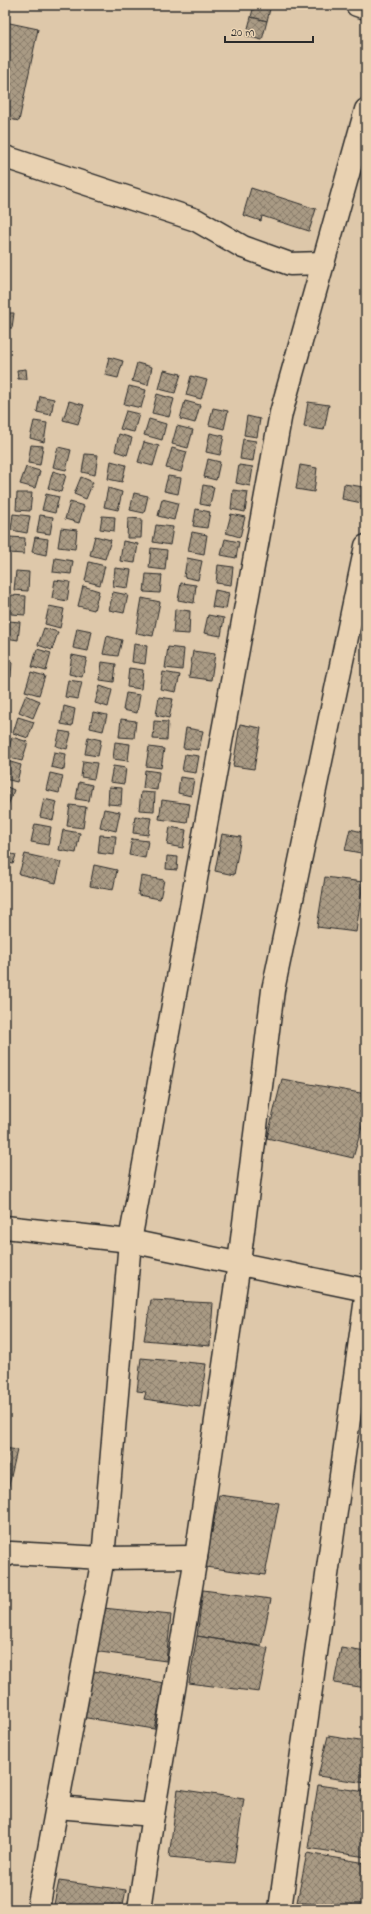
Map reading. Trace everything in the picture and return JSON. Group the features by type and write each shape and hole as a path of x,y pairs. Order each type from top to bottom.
{"street":[{"path":"357,5 366,8"},
{"path":"38,1909 103,1558 130,1241 281,413 366,110"},
{"path":"5,157 196,220 243,247 290,264 323,263"},
{"path":"140,1909 153,1815 196,1557 239,1263 274,990 366,546"},
{"path":"5,1227 130,1241 366,1290"},
{"path":"280,1909 366,1298"},
{"path":"5,1556 11,1553 103,1558 196,1557"},
{"path":"57,1807 153,1815"}],"building":[{"path":"254,5 271,5 267,21 251,17"},
{"path":"251,17 267,21 262,40 246,36"},
{"path":"5,22 38,29 19,121 5,118"},
{"path":"251,188 316,209 309,231 262,216 261,221 243,215"},
{"path":"5,313 14,313 12,328 5,328"},
{"path":"109,357 123,361 118,378 105,375"},
{"path":"137,363 152,367 148,385 132,381"},
{"path":"26,369 27,379 18,379 17,370"},
{"path":"164,370 181,374 175,393 159,389"},
{"path":"191,376 207,380 201,399 186,395"},
{"path":"129,386 146,390 141,408 124,404"},
{"path":"157,394 174,399 169,417 152,413"},
{"path":"5,396 9,397 7,414 5,414"},
{"path":"40,396 54,399 51,415 37,412"},
{"path":"69,401 84,405 78,424 63,420"},
{"path":"185,401 200,405 195,423 180,419"},
{"path":"308,402 329,405 324,430 304,427"},
{"path":"213,408 228,411 224,429 209,425"},
{"path":"126,411 139,414 134,432 120,429"},
{"path":"247,416 260,419 257,437 244,435"},
{"path":"149,419 166,424 162,440 144,435"},
{"path":"34,421 47,423 44,442 30,438"},
{"path":"177,426 193,430 188,448 172,444"},
{"path":"210,433 224,436 220,455 206,452"},
{"path":"119,434 132,438 127,455 115,451"},
{"path":"243,439 256,441 253,461 240,459"},
{"path":"144,442 159,446 153,466 138,462"},
{"path":"31,445 43,446 40,465 28,463"},
{"path":"58,447 71,450 66,470 53,467"},
{"path":"172,448 187,452 181,472 166,468"},
{"path":"85,454 98,455 95,475 82,472"},
{"path":"208,459 220,462 216,480 204,477"},
{"path":"111,461 126,465 122,482 108,479"},
{"path":"239,465 253,467 250,486 236,483"},
{"path":"300,465 317,468 314,492 296,489"},
{"path":"26,467 40,471 35,488 20,484"},
{"path":"53,471 66,475 61,492 48,488"},
{"path":"168,476 181,478 178,494 164,491"},
{"path":"81,477 93,482 86,499 74,494"},
{"path":"344,484 364,487 362,503 342,499"},
{"path":"203,485 214,487 210,506 200,504"},
{"path":"108,488 122,492 118,510 104,507"},
{"path":"233,490 248,492 245,512 231,509"},
{"path":"17,493 32,493 30,511 16,510"},
{"path":"134,493 148,496 144,513 130,510"},
{"path":"46,494 59,497 55,513 42,510"},
{"path":"162,499 178,503 174,520 158,516"},
{"path":"70,502 84,506 79,523 65,519"},
{"path":"196,509 210,512 207,528 193,526"},
{"path":"13,514 30,516 27,533 11,530"},
{"path":"231,514 245,517 240,537 226,533"},
{"path":"40,515 53,517 50,534 37,532"},
{"path":"102,516 115,517 114,531 100,529"},
{"path":"128,518 142,519 141,538 127,538"},
{"path":"156,525 173,527 170,545 153,542"},
{"path":"61,528 77,530 75,549 58,547"},
{"path":"192,532 207,535 204,554 188,551"},
{"path":"95,536 111,540 105,559 90,555"},
{"path":"10,537 25,538 24,554 9,553"},
{"path":"35,537 48,539 46,555 32,552"},
{"path":"225,539 239,542 236,558 221,555"},
{"path":"123,541 138,544 135,563 120,561"},
{"path":"151,548 167,550 165,570 149,568"},
{"path":"55,558 73,561 71,574 53,572"},
{"path":"187,558 202,561 198,580 184,577"},
{"path":"89,562 105,566 100,585 85,581"},
{"path":"218,565 233,567 231,585 216,583"},
{"path":"115,568 131,570 128,588 113,586"},
{"path":"16,571 29,572 28,591 14,590"},
{"path":"146,574 162,575 160,593 144,592"},
{"path":"55,580 70,582 67,601 52,598"},
{"path":"181,583 196,585 194,603 178,600"},
{"path":"83,586 99,591 94,610 78,606"},
{"path":"215,590 229,593 226,609 212,607"},
{"path":"113,592 128,595 124,613 109,610"},
{"path":"11,595 26,596 25,615 11,614"},
{"path":"142,598 160,602 153,636 136,633"},
{"path":"49,606 64,609 60,628 45,624"},
{"path":"175,609 190,611 189,634 173,633"},
{"path":"208,615 224,618 221,636 204,633"},
{"path":"9,621 20,622 18,640 6,638"},
{"path":"44,628 58,632 52,650 38,645"},
{"path":"77,628 92,631 88,651 73,648"},
{"path":"107,636 122,640 118,656 103,654"},
{"path":"134,644 147,646 145,664 132,662"},
{"path":"168,647 184,649 182,670 165,668"},
{"path":"37,649 51,653 46,671 32,667"},
{"path":"193,651 215,654 211,680 189,677"},
{"path":"72,655 87,658 82,677 69,674"},
{"path":"5,662 12,662 11,677 5,677"},
{"path":"102,662 116,664 114,682 100,680"},
{"path":"129,668 143,670 141,689 127,687"},
{"path":"31,672 45,676 39,695 25,691"},
{"path":"163,672 180,675 176,692 160,689"},
{"path":"68,680 82,682 78,699 65,697"},
{"path":"100,686 112,690 108,707 95,703"},
{"path":"126,693 140,695 137,713 123,710"},
{"path":"26,695 40,701 33,718 19,712"},
{"path":"159,697 173,699 169,718 156,715"},
{"path":"64,706 75,709 72,726 61,724"},
{"path":"93,712 107,715 103,731 90,728"},
{"path":"18,717 34,722 28,738 13,733"},
{"path":"121,719 136,721 134,738 119,737"},
{"path":"154,721 168,722 167,740 153,739"},
{"path":"240,724 261,728 254,769 233,766"},
{"path":"186,728 203,731 199,750 183,748"},
{"path":"60,731 71,733 67,749 56,746"},
{"path":"12,737 28,742 22,761 6,757"},
{"path":"88,737 101,740 98,756 85,754"},
{"path":"115,742 130,744 128,761 113,759"},
{"path":"149,747 164,749 161,768 146,766"},
{"path":"54,752 66,754 64,770 51,767"},
{"path":"185,754 199,756 196,773 182,771"},
{"path":"7,761 21,765 17,782 5,779"},
{"path":"83,761 97,763 94,779 81,777"},
{"path":"113,766 126,768 124,784 110,782"},
{"path":"145,770 159,772 157,790 143,788"},
{"path":"50,773 63,776 59,793 46,790"},
{"path":"180,777 194,779 191,796 178,793"},
{"path":"79,782 92,785 89,801 76,799"},
{"path":"5,786 14,790 7,808 5,807"},
{"path":"109,787 122,788 121,805 108,804"},
{"path":"141,792 155,793 154,811 139,810"},
{"path":"44,799 57,802 53,820 40,817"},
{"path":"162,800 190,804 187,823 159,819"},
{"path":"70,805 86,807 83,828 67,826"},
{"path":"104,809 120,812 116,831 100,827"},
{"path":"135,816 151,818 148,835 133,833"},
{"path":"35,824 51,827 48,845 31,842"},
{"path":"170,827 186,830 183,848 167,845"},
{"path":"350,829 366,833 366,854 345,850"},
{"path":"63,830 80,833 76,853 59,850"},
{"path":"222,834 241,837 234,875 215,871"},
{"path":"100,835 116,836 114,855 98,853"},
{"path":"132,839 148,841 145,858 129,855"},
{"path":"7,853 16,855 13,864 5,862"},
{"path":"25,854 61,862 56,883 19,874"},
{"path":"167,856 178,857 177,870 166,869"},
{"path":"94,865 117,870 113,890 90,886"},
{"path":"141,876 164,880 160,899 138,895"},
{"path":"325,877 363,882 356,932 317,927"},
{"path":"282,1079 366,1094 366,1113 353,1158 267,1138"},
{"path":"151,1300 213,1303 210,1346 144,1340"},
{"path":"141,1358 206,1364 200,1407 144,1399 146,1392 137,1391"},
{"path":"5,1448 17,1450 5,1503"},
{"path":"219,1495 279,1503 265,1575 205,1567"},
{"path":"203,1590 271,1599 261,1646 197,1636"},
{"path":"103,1608 171,1615 166,1661 93,1651"},
{"path":"197,1636 268,1648 259,1692 189,1683"},
{"path":"341,1648 366,1652 366,1688 334,1683"},
{"path":"94,1671 164,1683 154,1729 81,1717"},
{"path":"328,1736 366,1742 366,1783 318,1776"},
{"path":"318,1785 366,1792 366,1857 308,1848"},
{"path":"178,1789 244,1799 234,1863 169,1857"},
{"path":"307,1853 366,1863 366,1909 347,1909 297,1902"},
{"path":"59,1881 126,1890 122,1909 53,1909"}]}
